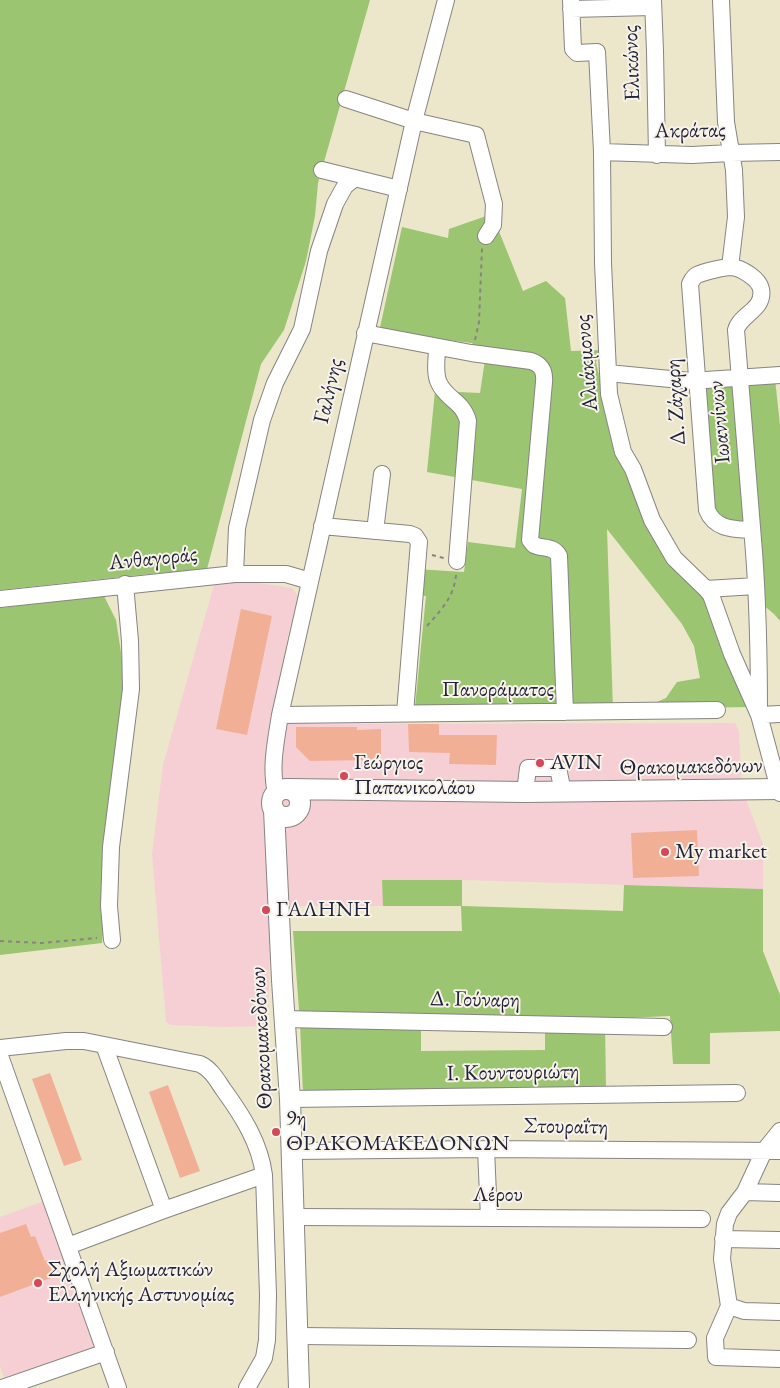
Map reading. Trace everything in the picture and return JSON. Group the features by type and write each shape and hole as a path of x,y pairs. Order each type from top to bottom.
{"main road":[{"name":"Θρακομακεδόνων","path":"299,1388 290,1098 284,1019 278,865 286,803 333,789 525,792 780,791"}],"street":[{"name":"Γαλήνης","path":"286,803 273,781 280,715 414,121 446,0"},
{"path":"721,0 726,122 731,152 736,218 730,267"},
{"path":"571,4 653,4"},
{"name":"Αλιάκμονος","path":"571,4 573,49 577,53 596,52 602,152 603,263 609,394 623,452 632,469 652,520 674,558 706,589 716,607 727,642 759,715 780,791"},
{"name":"Ελικώνος","path":"653,4 657,155"},
{"path":"346,99 414,121 476,135 494,204 493,225 486,236"},
{"name":"Ακράτας","path":"602,152 692,155 731,152 780,152"},
{"path":"322,170 399,189"},
{"path":"235,574 237,528 262,420 275,383 302,329 319,251 335,204 345,186 355,178"},
{"name":"Ιωαννίνων","path":"730,267 748,274 758,281 761,289 761,301 738,324 736,330 759,631 759,715"},
{"name":"Δ. Ζάχαρη","path":"730,267 698,274 692,278 690,284 707,510 710,516 727,529 752,530"},
{"path":"365,333 471,353 531,361 543,369 544,376 530,540 534,545 552,549 559,556 564,712"},
{"path":"437,347 436,371 438,382 463,408 468,421 457,561"},
{"path":"608,372 697,380 780,375"},
{"path":"375,530 382,474"},
{"path":"322,526 410,534 415,536 419,542 405,713"},
{"name":"Ανθαγοράς","path":"0,599 125,584 235,574 286,574 310,581"},
{"path":"112,937 109,906 111,847 131,690 130,641 125,584"},
{"path":"706,589 756,586"},
{"name":"Πανοράματος","path":"280,715 717,710"},
{"path":"759,715 780,714"},
{"name":"Δ. Γούναρη","path":"284,1019 664,1027"},
{"path":"0,1048 66,1040 84,1041 206,1066 248,1127 260,1154 264,1176 268,1295 267,1340 264,1358 246,1388"},
{"path":"104,1045 164,1210"},
{"path":"0,1056 118,1388"},
{"name":"Ι. Κουντουριώτη","path":"290,1098 737,1093"},
{"path":"780,1131 772,1151 729,1213 725,1224 722,1259 729,1306 715,1338 716,1357 780,1359"},
{"path":"486,1149 489,1218"},
{"name":"Στουραΐτη","path":"292,1150 772,1151"},
{"path":"68,1246 164,1210 264,1176"},
{"path":"745,1192 780,1193"},
{"name":"Λέρου","path":"294,1217 702,1219"},
{"path":"723,1239 780,1240"},
{"path":"729,1306 744,1310 780,1312"},
{"path":"298,1336 688,1340"},
{"path":"1,1387 106,1352"}],"path":[{"path":"471,353 479,322 482,247 486,236"},
{"path":"412,640 427,626 449,599 454,590 457,561 419,554"},
{"path":"0,941 41,943 112,937"}],"shaded area":[{"path":"258,583 292,588 298,596 288,636 273,724 735,723 739,731 742,789 763,844 763,889 462,880 383,880 383,906 293,906 271,904 268,1026 171,1025 166,1022 152,854 163,765 214,585"},
{"name":"Σχολή Αξιωματικών Ελληνικής Αστυνομίας","path":"47,1200 101,1349 6,1383 0,1366 0,1217"}],"green space":[{"path":"0,0 370,0 318,183 315,216 306,261 284,330 261,364 207,569 0,590"},
{"path":"492,214 523,291 546,281 565,298 571,351 601,350 596,362 616,450 648,528 706,599 748,707 641,709 666,698 677,682 700,678 694,646 682,624 607,529 613,710 415,707 426,596 413,595 416,569 464,572 468,542 515,548 522,489 427,472 435,391 480,393 485,360 472,343 379,332 402,227 448,238 449,229"},
{"path":"775,379 780,425 780,621 762,604 758,521 705,523 695,384"},
{"path":"104,596 116,620 124,672 123,718 102,943 0,955 0,608"},
{"path":"382,880 462,880 462,906 623,911 624,885 763,889 763,951 780,995 780,1031 710,1033 710,1064 673,1064 670,1016 605,1019 606,1092 303,1095 293,931 462,931 461,906 383,906","holes":["545,1021 545,1050 421,1051 421,1023"]}],"building":[{"path":"241,609 272,616 247,735 216,729"},
{"path":"408,724 439,724 439,735 497,735 496,765 449,764 450,753 409,752"},
{"path":"296,727 357,727 357,730 381,729 381,765 370,764 370,760 310,761 296,747"},
{"path":"697,830 699,876 633,878 631,833"},
{"path":"50,1073 82,1160 64,1166 32,1079"},
{"path":"168,1085 200,1171 180,1178 149,1092"},
{"path":"26,1224 31,1237 35,1236 45,1261 48,1260 54,1277 0,1297 0,1233"}],"place":[{"name":"AVIN","path":"540,763"},
{"name":"Γεώργιος Παπανικολάου","path":"344,776"},
{"name":"My market","path":"665,852"},
{"name":"ΓΑΛΗΝΗ","path":"266,910"},
{"name":"9η ΘΡΑΚΟΜΑΚΕΔΟΝΩΝ","path":"276,1132"},
{"name":"Σχολή Αξιωματικών Ελληνικής Αστυνομίας","path":"38,1283"}]}
